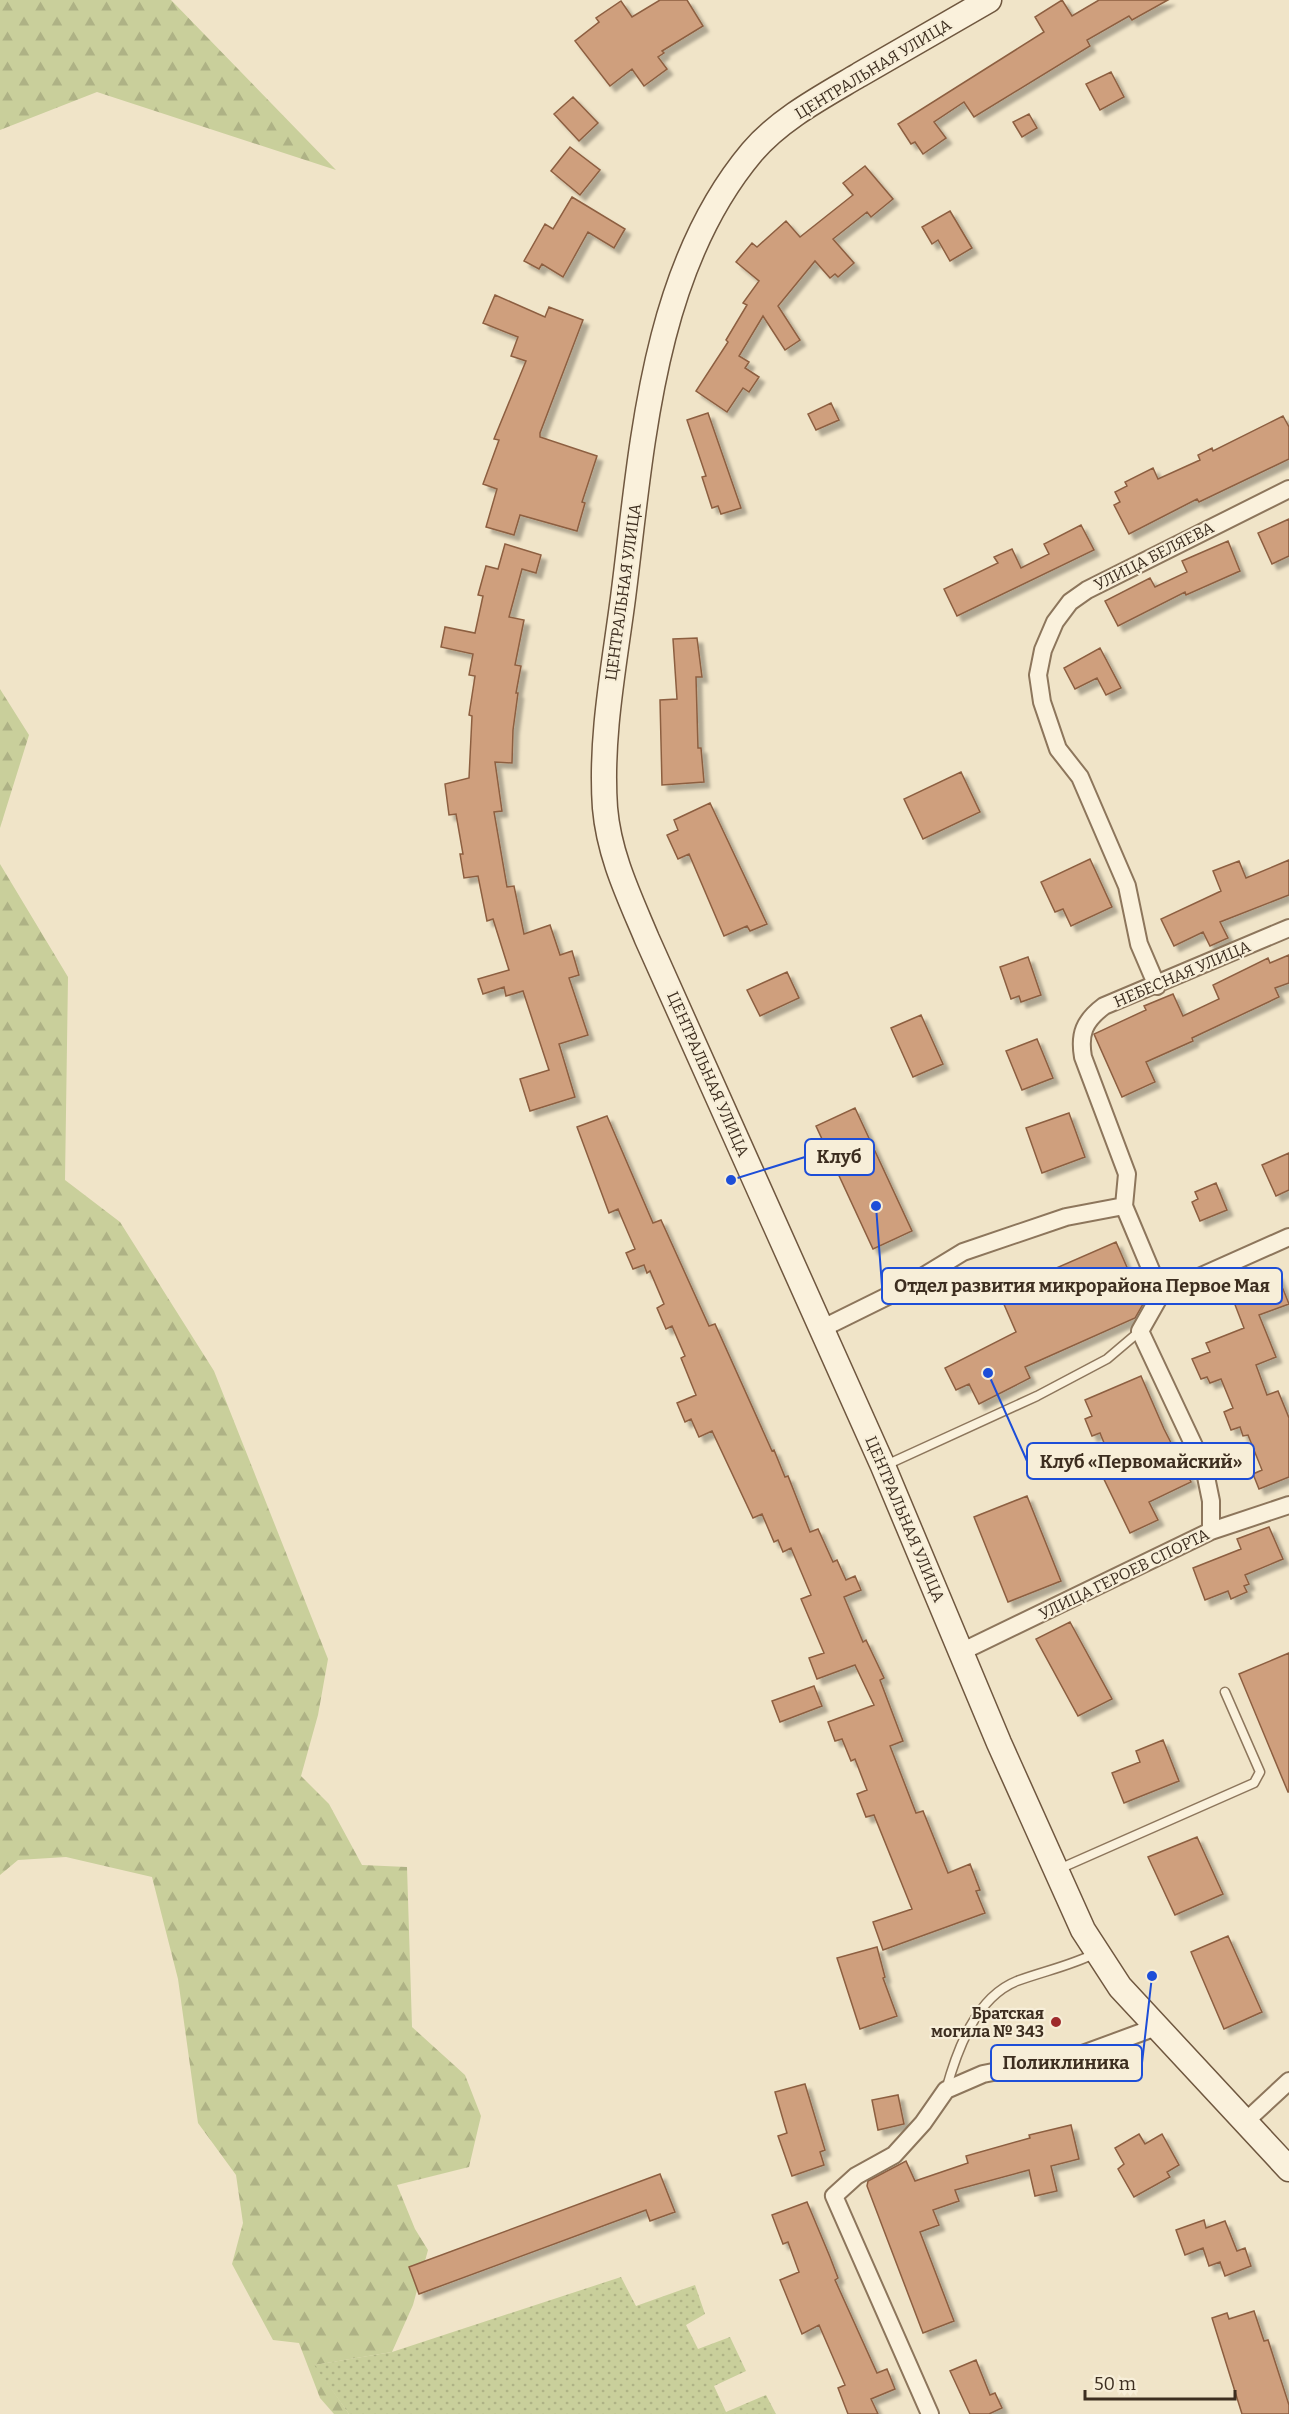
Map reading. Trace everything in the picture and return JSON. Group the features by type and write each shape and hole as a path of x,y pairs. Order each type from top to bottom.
{"street":[{"name":"ЦЕНТРАЛЬНАЯ УЛИЦА","path":"988,0 786,121 754,150 710,212 680,280 657,367 643,443 611,680 605,808 614,861 883,1466 1055,1870 1083,1930 1120,1987 1289,2169"},
{"name":"УЛИЦА БЕЛЯЕВА","path":"1157,986 1139,944 1127,886 1080,777 1058,749 1042,702 1038,675 1042,650 1054,622 1070,602 1087,590 1289,489"},
{"name":"НЕБЕСНАЯ УЛИЦА","path":"1124,1206 1127,1174 1083,1058 1081,1042 1083,1029 1090,1016 1104,1006 1157,986 1289,928"},
{"path":"821,1329 904,1288 963,1252 1066,1217 1124,1206 1161,1294"},
{"path":"1211,1531 1210,1501 1204,1467 1140,1331 1161,1294 1289,1237"},
{"name":"УЛИЦА ГЕРОЕВ СПОРТА","path":"962,1653 1211,1531 1289,1505"},
{"path":"930,2414 834,2196 856,2176 894,2155 923,2122 946,2090 983,2074 1080,2055 1156,2027"},
{"path":"1246,2121 1289,2080"}],"lane":[{"path":"883,1466 1037,1396 1107,1359 1140,1331"},
{"path":"1055,1870 1254,1783 1260,1772 1225,1692"},
{"path":"946,2090 954,2064 982,2009 997,1992 1016,1982 1070,1966 1096,1952"}],"green space":[{"path":"0,0 171,0 336,170 97,92 0,130"},
{"path":"0,689 29,735 0,828"},
{"path":"0,864 68,977 65,1180 120,1222 214,1371 328,1659 318,1715 301,1776 329,1804 362,1865 407,1867 412,2027 465,2075 481,2116 469,2167 397,2185 415,2229 428,2250 413,2305 392,2352 315,2365 349,2414 334,2414 320,2398 299,2343 273,2340 232,2264 243,2223 236,2175 198,2123 178,1979 152,1877 66,1857 18,1860 0,1875"},
{"path":"621,2277 636,2306 695,2285 705,2314 686,2325 698,2349 730,2337 746,2371 714,2386 726,2412 766,2395 776,2414 349,2414 314,2365 392,2352"}],"building":[{"path":"660,0 687,0 703,26 662,51 664,53 658,57 667,69 644,86 632,69 610,86 575,41 599,22 596,18 621,1 632,17"},
{"path":"1062,0 1072,16 1099,0 1168,0 1132,20 1129,16 1087,40 1090,46 974,117 964,102 934,122 946,138 923,154 915,142 911,144 898,124 1044,32 1035,17"},
{"path":"1111,72 1124,97 1100,110 1086,84"},
{"path":"573,97 598,123 579,141 554,114"},
{"path":"1029,114 1037,128 1022,137 1013,122"},
{"path":"570,147 600,170 580,195 551,171"},
{"path":"865,166 893,199 871,217 867,212 833,239 854,263 838,277 835,274 830,278 815,261 778,306 800,340 785,350 763,316 739,356 749,362 745,368 759,377 749,392 743,388 727,412 696,391 728,342 726,340 747,305 743,303 759,281 736,262 752,243 757,247 786,221 800,237 853,195 843,183"},
{"path":"572,197 625,229 614,248 588,232 563,277 542,264 539,269 524,261 545,224 553,229"},
{"path":"950,211 972,248 950,261 938,240 932,244 922,227"},
{"path":"495,295 545,317 549,307 583,320 540,433 540,437 597,456 582,502 585,503 577,531 520,515 514,535 486,527 497,489 483,484 499,440 494,439 526,361 511,356 518,337 483,323"},
{"path":"831,403 839,420 816,430 808,414"},
{"path":"708,413 741,508 721,514 718,506 712,508 702,477 706,476 687,420"},
{"path":"1283,416 1289,427 1289,459 1199,502 1197,499 1129,534 1114,505 1120,502 1115,492 1127,486 1125,482 1153,468 1158,479 1200,460 1198,455 1212,448 1213,451"},
{"path":"1289,519 1289,556 1272,564 1258,533"},
{"path":"1081,525 1094,550 957,616 944,589 998,563 994,557 1012,549 1021,568 1049,554 1044,544"},
{"path":"1228,541 1240,571 1186,595 1185,592 1118,626 1105,601 1150,578 1155,587 1187,572 1182,561"},
{"path":"505,544 541,555 536,573 522,569 509,617 524,620 515,665 521,666 516,693 518,693 513,730 512,763 495,762 502,811 494,812 507,887 514,886 524,934 550,925 560,955 572,951 579,975 569,978 588,1035 559,1044 575,1097 530,1111 520,1079 549,1070 523,991 506,996 504,987 483,994 478,979 509,970 493,919 487,921 478,876 464,878 460,854 463,854 456,814 449,815 445,784 469,778 472,716 469,715 475,676 469,675 473,654 441,647 445,627 475,633 483,596 478,595 486,566 498,569"},
{"path":"697,638 702,677 696,677 698,748 701,748 704,782 662,785 660,700 677,699 673,639"},
{"path":"1100,648 1121,688 1106,695 1097,678 1075,689 1064,668"},
{"path":"961,772 980,812 923,839 904,799"},
{"path":"710,803 767,924 750,931 747,926 724,936 689,854 678,859 667,835 678,830 674,820"},
{"path":"1090,859 1112,907 1071,926 1063,909 1055,912 1041,882"},
{"path":"1289,860 1289,895 1220,922 1228,938 1210,946 1203,932 1174,946 1161,919 1221,891 1213,871 1239,861 1246,878"},
{"path":"1289,955 1289,983 1275,988 1279,997 1146,1062 1155,1082 1122,1097 1094,1034 1146,1010 1144,1006 1173,994 1183,1016 1219,999 1213,985 1268,958 1270,963"},
{"path":"1028,957 1041,995 1021,1002 1019,996 1011,999 1000,967"},
{"path":"787,972 799,998 760,1016 747,990"},
{"path":"921,1015 943,1064 913,1077 891,1028"},
{"path":"1037,1039 1053,1078 1022,1090 1006,1051"},
{"path":"855,1108 912,1231 873,1249 816,1126"},
{"path":"1069,1113 1085,1157 1042,1173 1026,1128"},
{"path":"607,1116 653,1223 661,1220 709,1326 715,1324 772,1451 774,1450 785,1477 788,1476 810,1532 818,1529 833,1562 837,1560 846,1580 855,1576 861,1590 844,1597 863,1642 866,1640 884,1678 880,1680 903,1741 890,1746 916,1813 923,1811 948,1873 970,1864 980,1890 976,1891 985,1913 883,1950 873,1922 912,1909 874,1815 866,1817 857,1794 867,1790 855,1759 851,1761 842,1739 835,1741 828,1722 874,1705 855,1665 817,1679 809,1658 824,1653 801,1599 811,1595 791,1548 783,1552 778,1540 774,1542 762,1514 753,1518 712,1431 699,1437 691,1419 685,1422 677,1403 696,1395 681,1358 685,1356 672,1326 666,1329 657,1308 664,1304 650,1271 647,1273 644,1265 633,1269 626,1253 635,1249 618,1209 609,1213 577,1127"},
{"path":"1289,1153 1289,1190 1276,1196 1262,1165"},
{"path":"1216,1183 1227,1210 1200,1221 1192,1202 1198,1199 1195,1192"},
{"path":"1116,1242 1143,1304 1135,1318 1025,1367 1030,1378 979,1404 969,1384 956,1390 945,1368 1016,1332 999,1293"},
{"path":"1277,1274 1289,1304 1259,1315 1276,1357 1256,1365 1267,1395 1278,1391 1289,1418 1289,1477 1259,1489 1253,1474 1262,1470 1248,1435 1243,1436 1240,1427 1231,1430 1224,1412 1233,1408 1221,1379 1210,1383 1207,1377 1201,1379 1192,1359 1210,1352 1206,1343 1244,1328 1232,1297 1238,1295 1235,1290"},
{"path":"1141,1376 1164,1429 1191,1482 1149,1502 1158,1520 1130,1533 1100,1471 1113,1465 1100,1433 1092,1436 1085,1419 1092,1416 1085,1400"},
{"path":"1027,1496 1061,1581 1008,1602 974,1517"},
{"path":"1269,1527 1283,1559 1245,1575 1249,1584 1244,1586 1247,1592 1231,1599 1228,1591 1205,1600 1193,1568 1241,1549 1237,1539"},
{"path":"1070,1622 1112,1699 1078,1716 1036,1639"},
{"path":"1289,1653 1289,1792 1288,1792 1239,1674"},
{"path":"814,1686 822,1706 780,1722 772,1701"},
{"path":"1163,1740 1179,1781 1124,1803 1112,1773 1140,1762 1136,1751"},
{"path":"1197,1837 1223,1894 1175,1915 1148,1857"},
{"path":"1228,1936 1262,2012 1224,2029 1191,1952"},
{"path":"877,1947 885,1977 883,1978 897,2016 860,2029 837,1958"},
{"path":"805,2084 825,2150 820,2152 824,2165 792,2176 778,2136 787,2133 775,2092"},
{"path":"898,2095 904,2124 878,2130 872,2100"},
{"path":"1071,2125 1079,2159 1051,2166 1057,2191 1035,2196 1029,2170 955,2190 959,2201 933,2210 939,2225 920,2232 954,2321 923,2333 867,2186 868,2181 906,2161 915,2181 968,2163 966,2156 1030,2138 1029,2135"},
{"path":"1139,2134 1145,2144 1162,2134 1179,2165 1167,2172 1170,2177 1134,2197 1118,2169 1124,2164 1115,2148"},
{"path":"660,2174 675,2212 650,2221 646,2210 419,2294 409,2267"},
{"path":"807,2202 838,2278 835,2280 877,2373 887,2369 895,2389 871,2399 878,2414 848,2414 838,2388 845,2385 819,2325 802,2334 780,2280 799,2272 788,2242 783,2244 772,2215"},
{"path":"1204,2220 1206,2228 1225,2221 1237,2251 1245,2248 1251,2266 1225,2276 1220,2262 1209,2266 1203,2248 1185,2255 1176,2230"},
{"path":"1254,2311 1264,2341 1268,2340 1289,2405 1289,2414 1242,2414 1212,2318 1227,2313 1229,2319"},
{"path":"976,2360 990,2395 995,2393 1002,2408 989,2414 970,2414 950,2371"}],"place":[{"name":"Клуб","path":"731,1180"},
{"name":"Отдел развития микрорайона Первое Мая","path":"876,1206"},
{"name":"Клуб «Первомайский»","path":"988,1373"},
{"name":"Поликлиника","path":"1152,1976"},
{"name":"Братская могила № 343","path":"1056,2022"}]}
